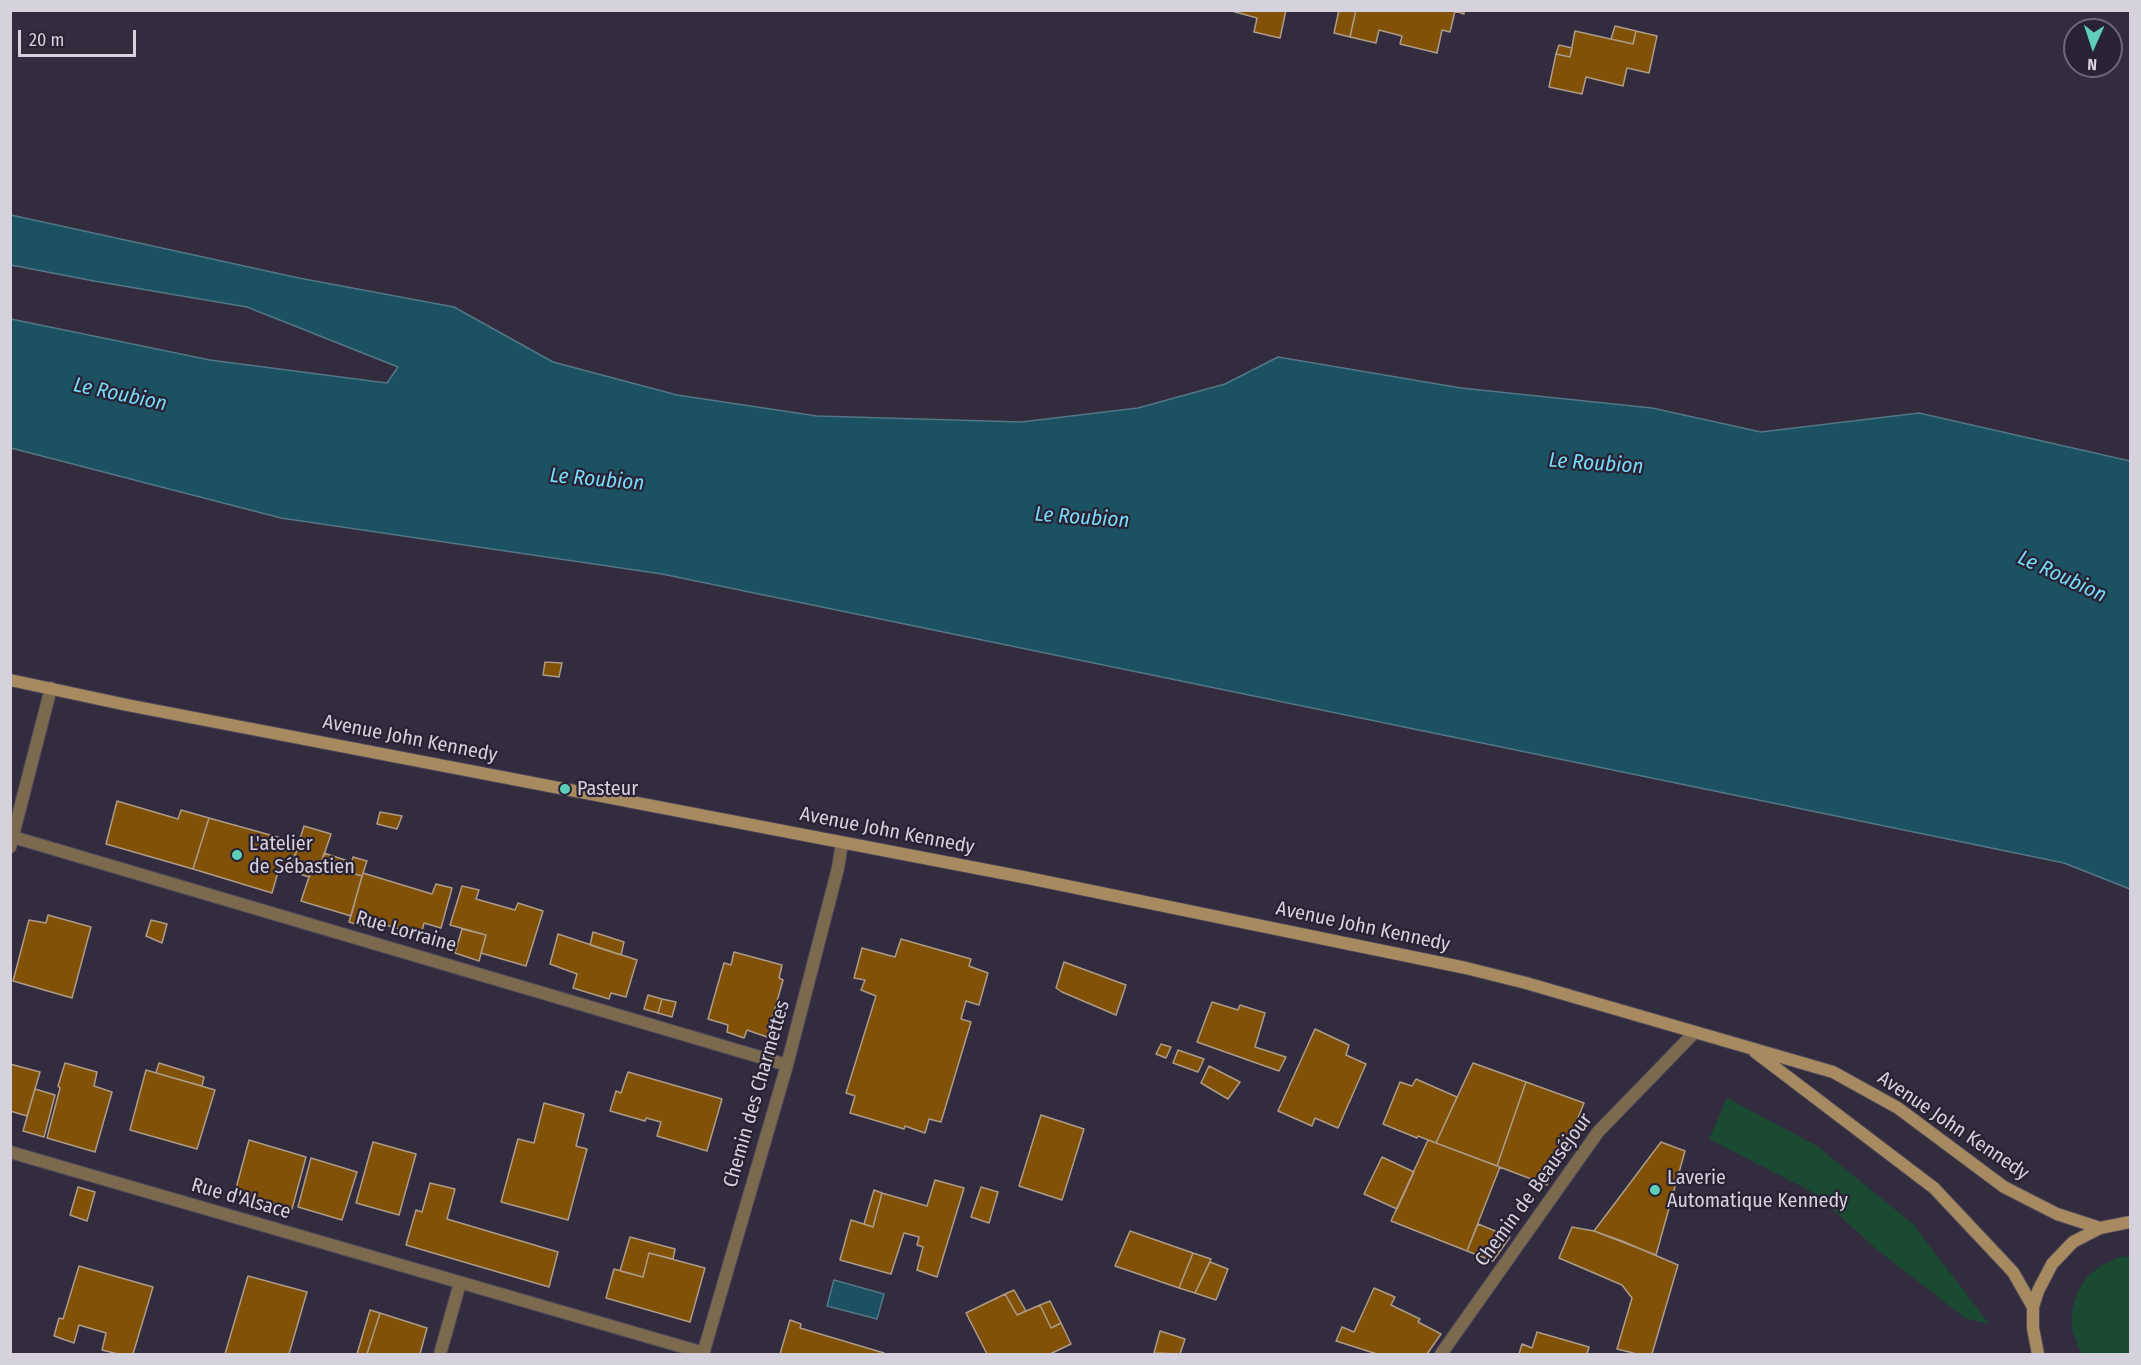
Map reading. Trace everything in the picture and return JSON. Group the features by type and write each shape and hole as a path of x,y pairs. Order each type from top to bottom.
{"main road":[{"name":"Avenue John Kennedy","path":"10,680 127,705 1028,878 1466,968 1833,1072 1898,1108 2004,1187 2057,1214 2100,1227"},
{"name":"Avenue John Kennedy","path":"1749,1048 1934,1188 2013,1272 2032,1307"},
{"path":"2038,1354 2032,1307 2052,1264 2073,1242 2100,1227 2130,1222"}],"street":[{"path":"12,842 51,688"},
{"name":"Rue Lorraine","path":"12,842 787,1065"},
{"name":"Chemin des Charmettes","path":"703,1354 787,1065 838,868 842,843"},
{"name":"Chemin de Beauséjour","path":"1441,1354 1598,1132 1695,1032"},
{"name":"Rue d'Alsace","path":"10,1152 703,1354"},
{"path":"440,1354 460,1283"}],"green space":[{"path":"1727,1098 1817,1146 1913,1224 1989,1324 1965,1318 1875,1248 1816,1194 1709,1139"},
{"path":"2130,1256 2130,1354 2082,1354 2072,1328 2072,1310 2078,1291 2088,1276 2102,1265 2120,1257"}],"water":[{"name":"Le Roubion","path":"11,215 299,278 454,307 553,362 677,395 817,416 1021,422 1138,408 1225,384 1278,357 1461,388 1652,408 1761,432 1919,413 2130,461 2130,889 2064,863 662,574 281,518 11,448 11,319 210,360 387,383 398,367 247,307 11,265"},
{"path":"834,1280 884,1294 877,1319 827,1306"}],"building":[{"path":"1228,10 1286,10 1280,38 1254,32 1257,18"},
{"path":"1339,10 1356,10 1350,37 1334,33"},
{"path":"1356,10 1464,10 1464,14 1455,11 1450,32 1442,30 1437,53 1400,44 1402,36 1379,30 1376,43 1350,37"},
{"path":"1615,26 1636,31 1633,44 1611,39"},
{"path":"1575,31 1633,44 1636,31 1657,36 1649,73 1627,68 1623,86 1586,77 1582,94 1549,87 1556,54 1570,57"},
{"path":"1559,45 1572,48 1570,57 1556,54"},
{"path":"545,662 562,663 559,677 543,675"},
{"path":"117,801 178,819 181,810 209,818 193,869 106,844"},
{"path":"380,812 402,816 397,829 377,824"},
{"path":"209,818 299,843 291,869 280,865 272,893 193,869"},
{"path":"304,826 331,834 321,864 314,862 309,877 290,871"},
{"path":"324,853 351,862 349,872 321,864"},
{"path":"353,857 367,861 362,876 349,872"},
{"path":"314,862 362,876 351,916 301,901"},
{"path":"363,873 432,894 436,884 452,888 441,928 424,923 421,935 371,921 369,928 349,922"},
{"path":"462,886 479,890 476,899 515,910 518,903 543,911 526,966 481,953 486,935 450,925"},
{"path":"48,915 91,927 72,998 13,981 29,920 46,923"},
{"path":"151,920 167,924 162,943 146,936"},
{"path":"462,929 486,935 479,961 455,953"},
{"path":"593,932 624,942 621,955 590,945"},
{"path":"558,934 637,960 626,997 611,993 609,999 573,988 577,974 550,964"},
{"path":"901,939 971,959 969,966 988,973 979,1005 966,1001 961,1019 971,1022 941,1122 929,1119 925,1133 850,1113 855,1096 846,1093 876,996 861,990 865,980 854,978 862,948 895,957"},
{"path":"734,952 782,965 779,978 783,980 767,1037 747,1030 744,1038 727,1032 728,1025 708,1019 724,963 731,965"},
{"path":"1064,962 1126,985 1116,1015 1056,988"},
{"path":"648,995 662,999 658,1013 644,1009"},
{"path":"662,999 676,1002 672,1017 658,1013"},
{"path":"1212,1002 1238,1010 1240,1005 1265,1013 1255,1047 1286,1057 1279,1071 1197,1042"},
{"path":"1315,1029 1349,1045 1346,1055 1366,1064 1338,1128 1315,1118 1312,1126 1278,1111"},
{"path":"1161,1044 1171,1047 1166,1058 1156,1054"},
{"path":"1178,1050 1204,1059 1198,1072 1173,1063"},
{"path":"65,1063 97,1072 94,1086 112,1092 95,1152 47,1138"},
{"path":"159,1063 204,1077 202,1086 156,1073"},
{"path":"1473,1063 1526,1082 1497,1166 1436,1143"},
{"path":"10,1064 40,1072 27,1116 10,1111"},
{"path":"1209,1066 1240,1082 1228,1099 1201,1083"},
{"path":"146,1070 215,1090 197,1149 130,1130"},
{"path":"628,1072 722,1099 707,1151 657,1136 661,1122 646,1118 645,1121 610,1111 616,1091 621,1093"},
{"path":"1416,1079 1457,1097 1436,1143 1383,1124 1400,1082 1412,1086"},
{"path":"1526,1082 1584,1103 1564,1153 1547,1185 1497,1166"},
{"path":"35,1089 55,1095 44,1137 23,1131"},
{"path":"544,1103 584,1114 576,1146 587,1149 568,1220 501,1202 518,1139 534,1143"},
{"path":"1041,1115 1084,1129 1062,1200 1019,1186"},
{"path":"249,1140 306,1157 292,1209 235,1192"},
{"path":"1428,1140 1500,1167 1467,1251 1391,1221"},
{"path":"373,1142 416,1154 399,1215 356,1203"},
{"path":"1661,1142 1685,1151 1656,1255 1594,1231"},
{"path":"1382,1157 1414,1172 1397,1209 1364,1194"},
{"path":"311,1158 357,1172 342,1220 298,1207"},
{"path":"935,1180 964,1188 937,1277 917,1270 923,1247 917,1245 919,1237 904,1233 891,1274 840,1260 851,1220 873,1227 882,1193 927,1206"},
{"path":"430,1183 455,1189 447,1219 558,1252 549,1287 406,1245 416,1210 422,1212"},
{"path":"78,1187 95,1192 87,1221 70,1215"},
{"path":"981,1187 998,1192 989,1223 971,1217"},
{"path":"874,1190 882,1193 873,1227 864,1224"},
{"path":"1478,1224 1510,1237 1493,1261 1467,1251"},
{"path":"1572,1227 1594,1231 1622,1241 1678,1265 1652,1354 1637,1354 1617,1349 1632,1298 1622,1285 1559,1258"},
{"path":"1130,1231 1193,1253 1179,1288 1115,1266"},
{"path":"630,1237 675,1249 673,1259 649,1253 643,1277 620,1271"},
{"path":"649,1253 705,1268 690,1322 606,1298 614,1269 643,1277"},
{"path":"1193,1253 1211,1259 1195,1293 1179,1288"},
{"path":"1210,1262 1228,1269 1216,1300 1195,1293"},
{"path":"79,1266 153,1287 133,1354 118,1354 102,1350 106,1333 79,1325 74,1343 54,1336 59,1318 63,1319"},
{"path":"248,1276 307,1292 289,1354 225,1354"},
{"path":"1374,1288 1395,1297 1391,1305 1420,1319 1418,1322 1441,1334 1427,1354 1377,1354 1336,1341 1342,1327 1354,1332"},
{"path":"1014,1290 1026,1311 1017,1315 1005,1294"},
{"path":"1005,1294 1017,1315 1040,1305 1051,1328 1061,1323 1071,1344 1050,1354 987,1354 966,1313"},
{"path":"1050,1301 1061,1323 1051,1328 1040,1305"},
{"path":"370,1310 380,1313 367,1354 357,1354"},
{"path":"380,1313 427,1328 420,1354 367,1354"},
{"path":"790,1320 801,1324 800,1328 884,1353 780,1354"},
{"path":"1160,1331 1185,1339 1180,1354 1154,1353"},
{"path":"1537,1332 1589,1347 1587,1354 1519,1354 1522,1344 1532,1348"}],"place":[{"name":"Pasteur","path":"565,789"},
{"name":"L'atelier de Sébastien","path":"237,855"},
{"name":"Laverie Automatique Kennedy","path":"1655,1190"}]}
